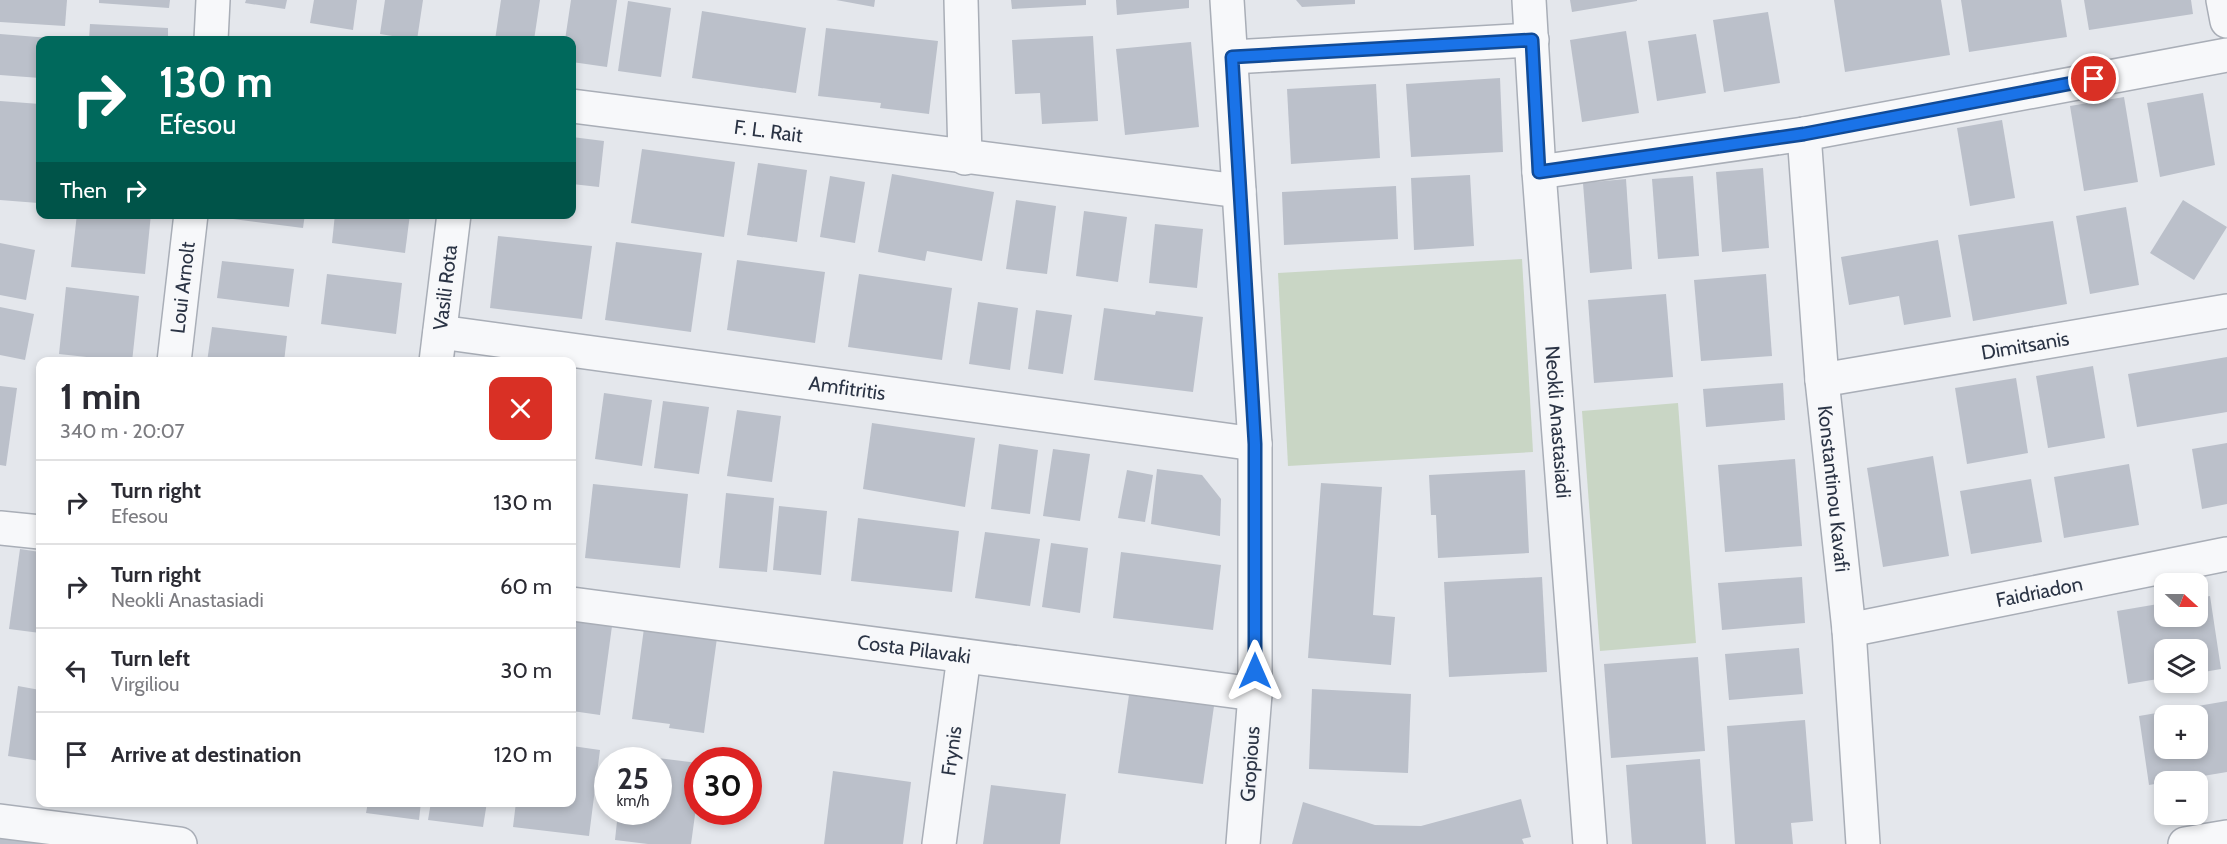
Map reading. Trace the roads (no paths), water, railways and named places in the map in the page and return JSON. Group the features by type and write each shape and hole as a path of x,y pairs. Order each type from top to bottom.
{"street":[{"path":"211,36 213,0"},
{"path":"962,0 965,158"},
{"name":"Gropious","path":"1227,0 1255,444 1255,694 1243,844"},
{"name":"Neokli Anastasiadi","path":"1529,0 1539,172 1590,844"},
{"path":"2223,0 2227,21"},
{"path":"1232,57 1532,40"},
{"path":"1539,172 1804,134 2227,55"},
{"name":"F. L. Rait","path":"576,107 965,158 1239,191"},
{"name":"Konstantinou Kavafi","path":"1804,134 1822,380 1849,630 1863,844"},
{"name":"Loui Arnolt","path":"175,357 191,219"},
{"name":"Vasili Rota","path":"438,347 453,219"},
{"name":"Dimitsanis","path":"1822,380 2227,311"},
{"name":"Amfitritis","path":"438,347 522,357"},
{"name":"Amfitritis","path":"576,363 1255,444"},
{"path":"0,528 36,532"},
{"name":"Faidriadon","path":"1849,630 2227,554"},
{"name":"Costa Pilavaki","path":"576,605 1255,694"},
{"name":"Frynis","path":"939,844 964,656"},
{"path":"0,821 180,844"},
{"path":"2185,844 2227,837"}]}
